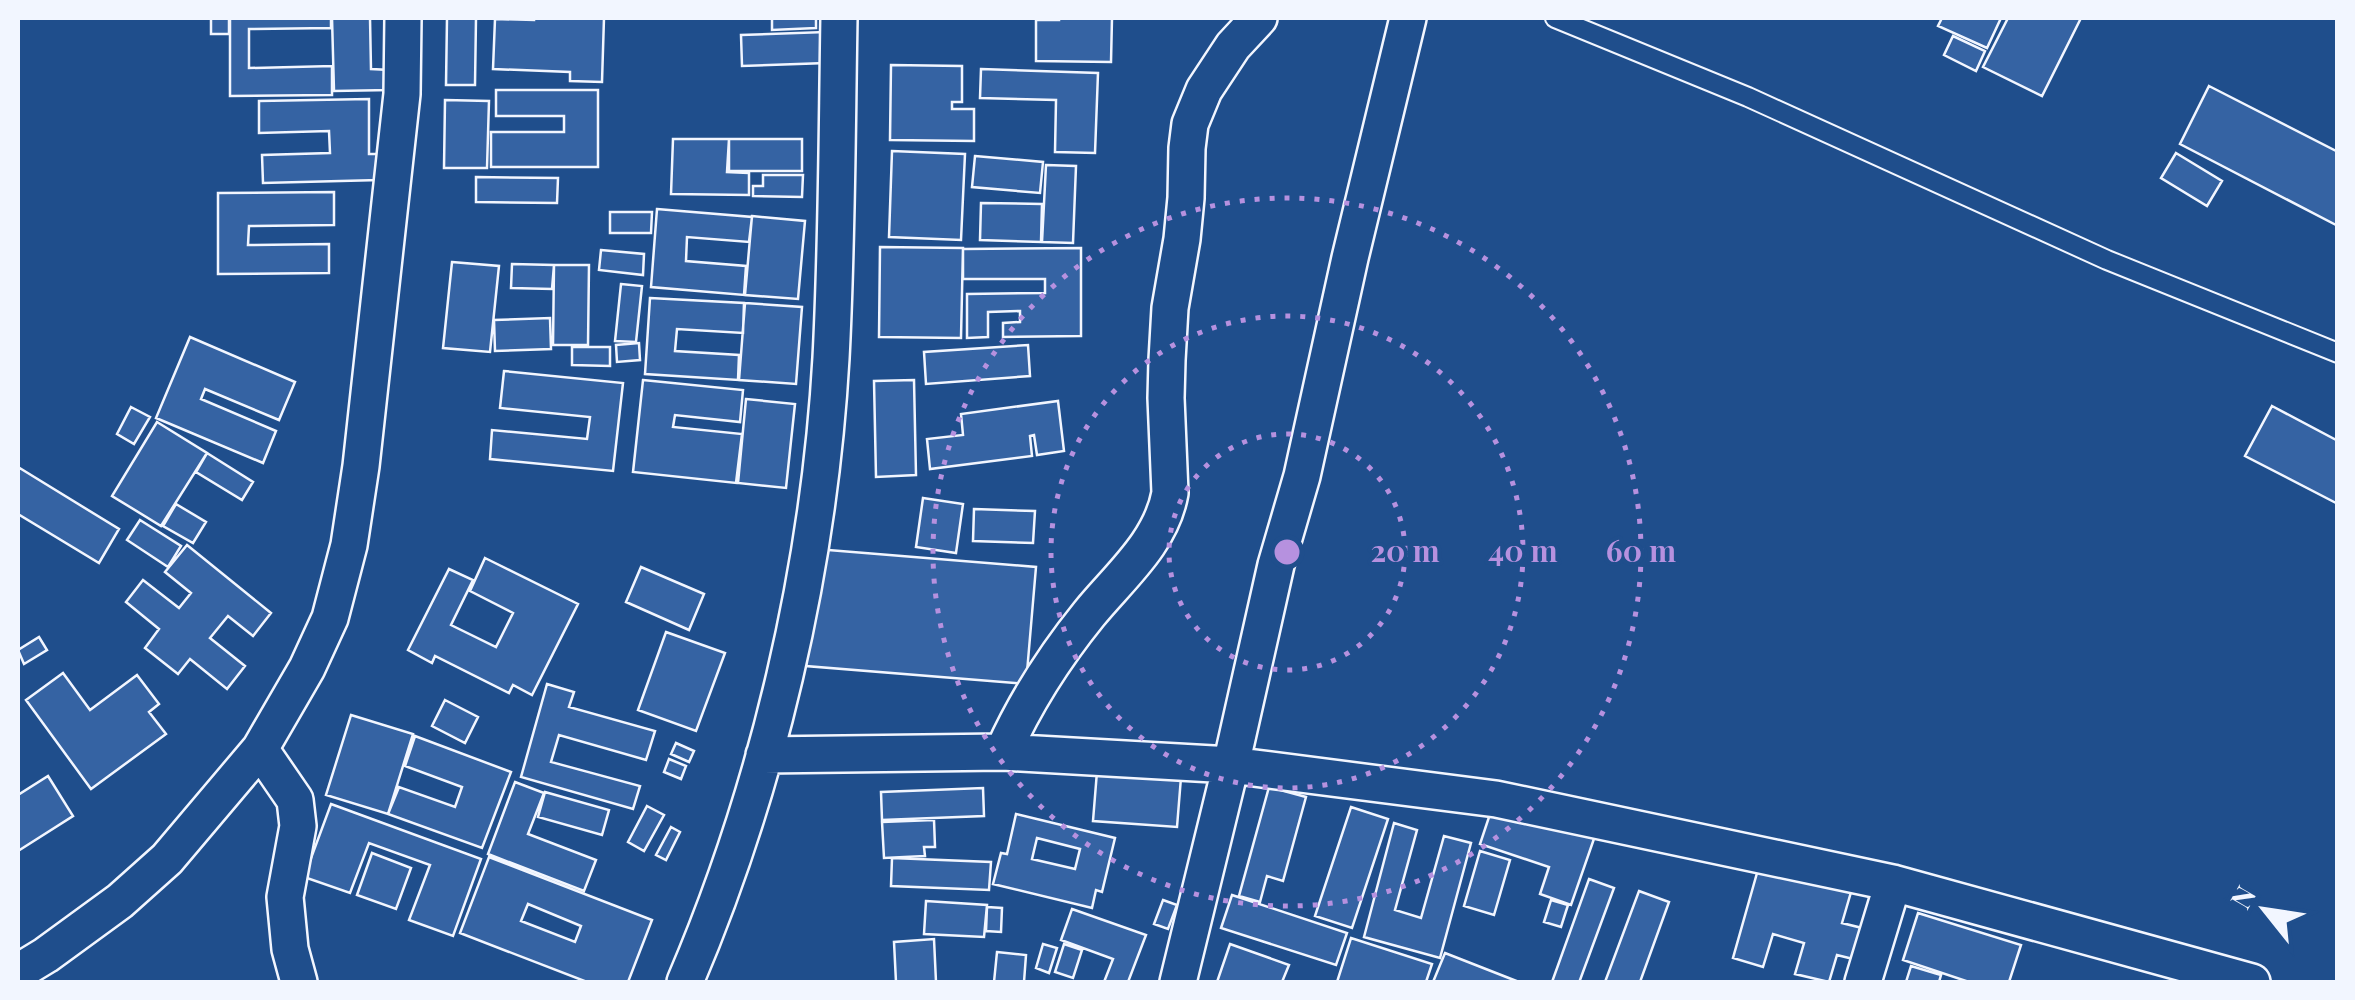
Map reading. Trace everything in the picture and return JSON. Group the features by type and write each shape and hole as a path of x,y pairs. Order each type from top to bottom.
{"street":[{"path":"18,972 120,901 166,860 260,748 307,668 330,618 349,545 361,466 402,94 403,18"},
{"path":"684,982 732,861 778,711 810,540 832,342 840,18"},
{"path":"1003,752 1036,690 1087,616 1147,546 1166,508 1170,493 1166,398 1170,308 1182,239 1190,124 1204,90 1233,46 1259,18"},
{"path":"1178,982 1276,565 1302,476 1408,18"},
{"path":"260,748 294,800 298,826 286,896 290,949 299,982"},
{"path":"764,755 1003,752 1231,765 1496,799 1892,883 2252,982"},
{"path":"1863,982 1892,883"}],"lane":[{"path":"1555,18 1748,96 2108,260 2338,353"}],"building":[{"path":"211,18 229,18 229,34 211,34"},
{"path":"230,18 331,18 331,28 249,29 249,68 332,66 332,95 230,96"},
{"path":"332,18 370,18 371,69 390,70 390,90 334,91"},
{"path":"447,18 476,18 475,85 446,85"},
{"path":"604,18 602,82 570,81 570,72 493,69 495,19"},
{"path":"772,18 816,18 816,28 772,30"},
{"path":"1112,18 1111,62 1036,61 1036,20"},
{"path":"1942,18 2001,18 1987,48 1938,26"},
{"path":"2008,18 2081,18 2042,96 1983,67"},
{"path":"825,32 826,63 742,66 741,35"},
{"path":"1953,36 1985,51 1976,71 1944,55"},
{"path":"891,65 962,66 962,102 952,102 952,109 974,109 974,141 890,140"},
{"path":"981,69 1098,73 1095,153 1055,152 1056,100 980,98"},
{"path":"2209,86 2338,152 2338,226 2180,144"},
{"path":"496,90 598,90 598,167 491,167 491,132 564,132 564,116 496,116"},
{"path":"369,99 369,154 378,154 379,180 263,183 262,155 330,153 329,131 259,133 259,101"},
{"path":"445,100 489,101 487,168 444,168"},
{"path":"673,139 729,139 727,172 749,173 749,195 671,194"},
{"path":"729,139 802,139 802,171 729,171"},
{"path":"892,151 965,154 961,240 889,237"},
{"path":"2176,153 2222,181 2207,206 2161,178"},
{"path":"975,156 1043,162 1040,193 972,187"},
{"path":"1046,165 1076,166 1073,243 1042,242"},
{"path":"763,175 803,175 802,197 753,196 753,186 763,186"},
{"path":"476,177 558,178 557,203 476,202"},
{"path":"334,192 334,225 249,226 248,245 329,244 329,273 218,274 218,193"},
{"path":"981,203 1042,204 1041,242 980,240"},
{"path":"657,209 752,217 749,242 687,237 686,261 746,266 744,295 651,287"},
{"path":"610,212 652,212 651,233 610,233"},
{"path":"752,216 805,221 798,299 745,295"},
{"path":"880,247 963,248 961,338 879,337"},
{"path":"1081,248 1081,336 1003,337 1003,323 1020,322 1020,311 988,312 988,337 967,338 967,294 1045,293 1045,279 963,279 963,249"},
{"path":"601,250 644,254 643,275 599,270"},
{"path":"452,262 499,266 490,352 443,348"},
{"path":"512,264 554,265 552,289 511,288"},
{"path":"554,265 589,265 588,345 553,345"},
{"path":"621,284 642,286 636,342 615,341"},
{"path":"650,298 744,303 743,333 677,329 675,351 739,355 738,380 645,374"},
{"path":"745,303 802,307 796,384 739,380"},
{"path":"550,318 551,349 495,351 494,320"},
{"path":"190,337 295,382 279,420 205,389 201,399 276,431 263,463 156,418"},
{"path":"639,343 640,360 617,362 616,345"},
{"path":"1028,345 1030,376 926,384 924,352"},
{"path":"572,347 610,347 610,366 572,365"},
{"path":"504,371 623,383 613,471 490,459 492,430 587,439 590,417 500,408"},
{"path":"643,380 743,390 740,422 675,415 673,427 742,434 736,483 633,472"},
{"path":"914,380 916,475 876,477 874,381"},
{"path":"746,399 795,404 786,488 738,483"},
{"path":"1058,401 1064,451 1037,455 1034,435 1030,436 1032,456 930,469 927,439 963,435 961,414"},
{"path":"2272,406 2338,441 2338,504 2245,456"},
{"path":"131,407 150,417 134,444 117,434"},
{"path":"157,422 207,453 161,526 112,496"},
{"path":"207,453 253,482 242,500 196,472"},
{"path":"18,467 119,529 99,563 18,514"},
{"path":"923,498 963,504 956,553 916,547"},
{"path":"176,504 206,522 193,543 163,526"},
{"path":"974,509 1035,511 1033,543 973,541"},
{"path":"140,520 181,546 168,567 127,540"},
{"path":"187,545 271,613 253,636 228,616 210,638 245,666 227,689 190,659 178,674 145,648 159,629 126,602 143,580 179,608 191,593 165,572"},
{"path":"816,549 1036,567 1026,684 806,666"},
{"path":"485,558 578,604 532,695 513,685 509,693 435,656 432,663 408,650 449,569 473,580 451,625 496,647 513,613 470,591"},
{"path":"641,567 704,594 689,630 626,602"},
{"path":"666,632 725,653 696,731 638,710"},
{"path":"39,637 47,650 24,664 18,650"},
{"path":"63,673 90,710 137,675 159,704 149,712 166,734 91,789 26,700"},
{"path":"547,684 574,692 569,707 655,731 646,760 559,735 551,762 640,786 633,809 521,777"},
{"path":"445,700 478,717 465,743 432,726"},
{"path":"351,715 413,734 388,814 326,795"},
{"path":"415,736 511,772 482,848 388,814 399,787 455,807 462,787 405,766"},
{"path":"676,743 694,751 689,762 671,754"},
{"path":"669,759 686,766 681,779 664,772"},
{"path":"1098,759 1182,765 1177,827 1093,821"},
{"path":"48,776 73,816 18,851 18,795"},
{"path":"515,782 544,793 528,834 596,860 584,891 488,854"},
{"path":"1269,787 1306,797 1283,881 1267,876 1260,902 1239,896"},
{"path":"983,788 984,816 882,820 881,792"},
{"path":"545,792 609,810 602,835 538,817"},
{"path":"1495,799 1596,833 1571,905 1540,894 1549,867 1480,844"},
{"path":"331,804 481,859 453,936 409,920 430,865 369,843 350,893 304,877"},
{"path":"647,806 664,815 644,851 628,842"},
{"path":"1351,807 1388,819 1352,928 1315,916"},
{"path":"1016,814 1115,838 1102,892 1096,890 1092,908 993,884 1001,853 1007,854","holes":["1037,838 1080,849 1075,869 1032,859"]},
{"path":"934,820 935,847 924,847 925,856 884,858 882,822"},
{"path":"1394,823 1417,830 1395,910 1421,918 1444,836 1471,843 1440,958 1364,937"},
{"path":"671,827 680,832 666,860 656,855"},
{"path":"1480,851 1510,860 1494,915 1464,906"},
{"path":"372,853 411,868 396,909 357,895"},
{"path":"489,857 652,920 628,982 587,982 460,933","holes":["528,904 581,926 575,942 521,921"]},
{"path":"892,858 991,862 989,890 891,886"},
{"path":"1759,866 1851,892 1842,923 1862,928 1853,959 1837,955 1829,982 1795,974 1804,943 1773,934 1763,967 1733,958"},
{"path":"1589,879 1614,888 1580,980 1586,982 1552,982"},
{"path":"1639,891 1669,902 1640,982 1605,982"},
{"path":"1232,895 1347,933 1336,965 1221,928"},
{"path":"1163,900 1177,905 1168,929 1154,924"},
{"path":"1551,900 1568,905 1561,927 1544,922"},
{"path":"926,901 987,905 984,937 924,934"},
{"path":"987,907 1002,908 1001,932 986,931"},
{"path":"1072,909 1146,935 1128,982 1104,982 1113,959 1061,940"},
{"path":"1918,913 2021,945 2009,982 1969,982 1903,960"},
{"path":"1351,938 1432,964 1426,982 1337,982"},
{"path":"934,939 936,982 896,982 894,942"},
{"path":"1043,944 1057,948 1049,973 1036,968"},
{"path":"1064,944 1082,950 1073,978 1055,972"},
{"path":"1230,944 1289,965 1282,982 1217,982"},
{"path":"997,952 1026,955 1024,982 994,982"},
{"path":"1445,953 1519,982 1433,982"},
{"path":"1911,966 1941,975 1939,982 1906,982"}]}
